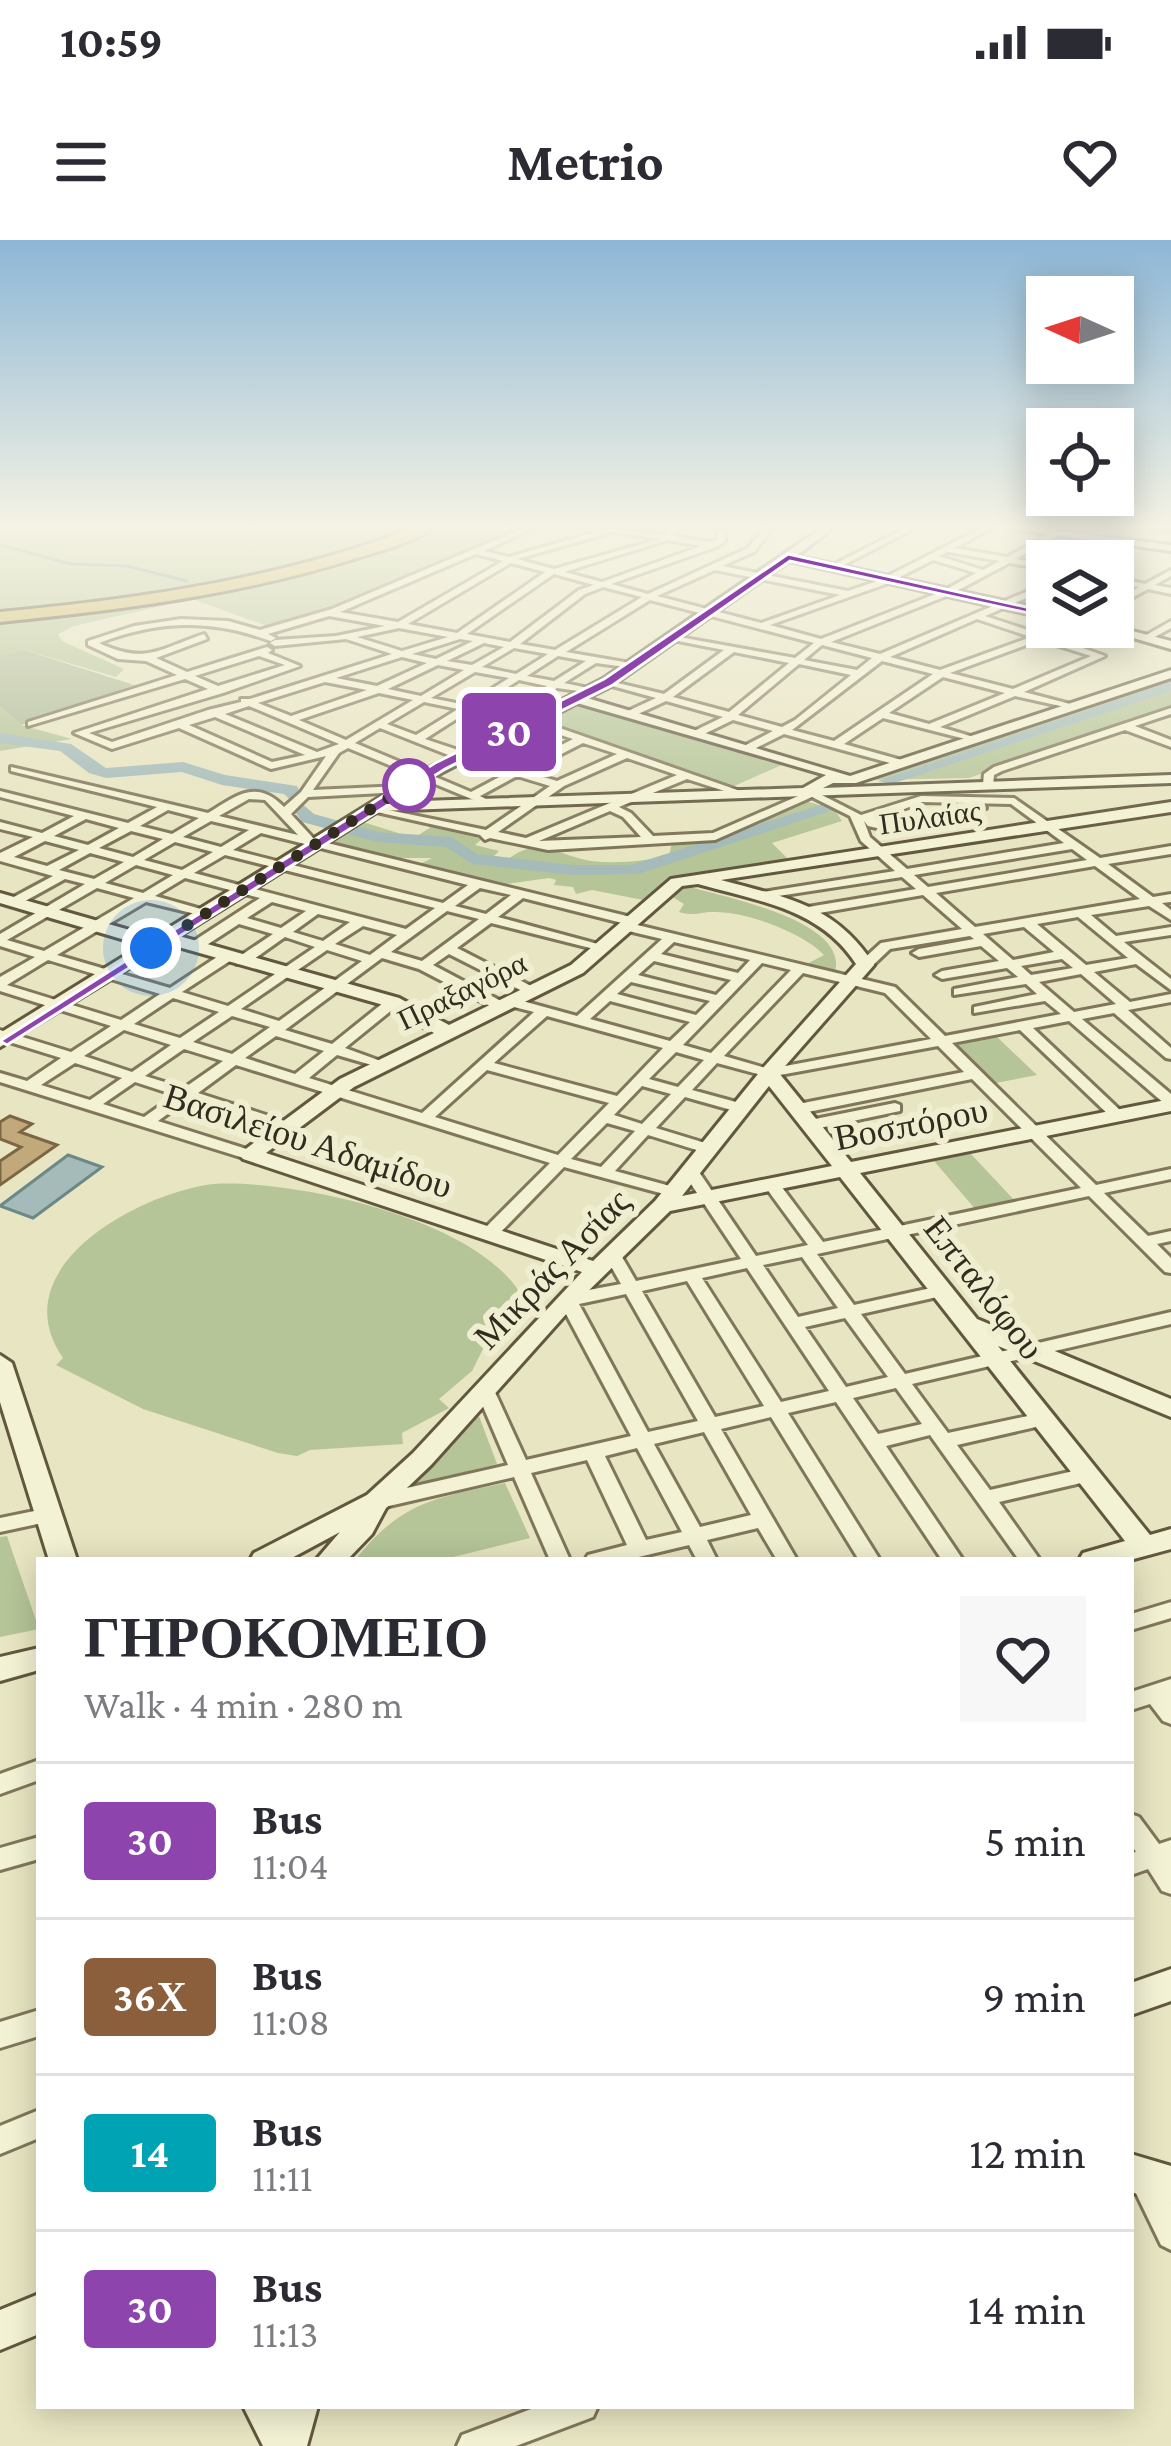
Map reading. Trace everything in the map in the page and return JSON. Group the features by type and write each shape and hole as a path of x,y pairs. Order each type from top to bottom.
{"street":[{"path":"130,632 91,643 119,657 148,658 204,637"},
{"path":"258,632 275,643"},
{"path":"32,724 260,653 275,643 371,632"},
{"path":"429,632 630,667"},
{"path":"293,666 80,731 112,746 464,632"},
{"path":"286,812 335,751 529,632"},
{"path":"417,740 592,632"},
{"path":"3,1037 426,775 608,682 678,632"},
{"path":"791,632 1070,707"},
{"path":"698,733 731,716 824,640 845,632"},
{"path":"748,748 784,731 882,656 942,632"},
{"path":"1146,638 1157,632"},
{"path":"1134,635 1171,645"},
{"path":"672,636 858,673"},
{"path":"348,637 401,655 556,684 748,748 836,788 858,815 879,827 1014,801"},
{"path":"290,720 376,690 481,641"},
{"path":"836,745 944,672 1026,641"},
{"path":"632,713 665,698 733,647"},
{"path":"930,728 1100,656 1078,648"},
{"path":"260,653 327,679 530,721 737,792"},
{"path":"148,658 480,798"},
{"path":"505,716 594,660"},
{"path":"371,808 548,847 722,834 901,763 1169,674"},
{"path":"608,682 901,763"},
{"path":"182,700 313,754"},
{"path":"653,720 687,704"},
{"path":"675,726 710,710"},
{"path":"989,784 989,774 998,770 1171,711"},
{"path":"200,734 270,712"},
{"path":"881,714 973,740"},
{"path":"378,724 460,756 558,784"},
{"path":"181,725 271,766 335,751"},
{"path":"1124,726 1171,744"},
{"path":"239,751 310,728"},
{"path":"220,742 256,730"},
{"path":"480,798 515,772 582,739"},
{"path":"485,836 558,784 626,754"},
{"path":"15,769 800,968 858,972"},
{"path":"371,808 480,798 536,800 1125,779 1171,771"},
{"path":"0,793 35,774"},
{"path":"522,844 686,775"},
{"path":"305,794 401,790"},
{"path":"0,793 602,947"},
{"path":"0,941 252,794 268,796 314,844"},
{"path":"2,858 121,796"},
{"path":"858,815 921,799 1014,801 1171,916"},
{"path":"0,824 39,804"},
{"path":"610,806 627,815 651,841"},
{"path":"7,900 166,807"},
{"name":"Πυλαίας","path":"691,879 1171,807"},
{"path":"858,815 862,836 1171,1104"},
{"path":"0,824 408,934"},
{"path":"0,986 258,830"},
{"path":"764,896 1074,845"},
{"path":"808,911 1171,850"},
{"path":"2,858 204,914"},
{"path":"350,884 384,861"},
{"path":"773,867 794,888"},
{"path":"398,896 432,872"},
{"path":"691,879 808,911 847,935 858,972"},
{"path":"691,879 811,923 840,948 858,972 890,990 1171,1268"},
{"name":"Πραξαγόρα","path":"250,1155 334,1091 445,1031 577,969 668,887 691,879"},
{"path":"146,1124 478,884"},
{"path":"424,966 521,894"},
{"path":"194,946 271,897"},
{"path":"919,953 1026,922 1171,898"},
{"path":"7,900 393,1002 445,1031"},
{"path":"29,1086 172,993 317,909"},
{"path":"1079,913 1171,986"},
{"path":"237,919 324,945 424,966 504,1003 713,1056 769,1084 806,1066 1171,998"},
{"path":"91,1106 361,921"},
{"path":"1026,922 1083,969 1171,1055"},
{"path":"1113,940 1171,931"},
{"name":"Μικράς Ασίας","path":"269,1557 354,1509 376,1502 669,1198 742,1108 769,1084 787,1053 886,946 980,936"},
{"path":"581,1020 672,937"},
{"path":"0,941 229,1010 382,1064"},
{"path":"448,948 530,992"},
{"path":"942,975 1064,954"},
{"path":"651,956 741,978"},
{"path":"489,1234 760,958"},
{"path":"959,992 1083,969 1171,964"},
{"path":"604,1173 800,968"},
{"path":"629,977 720,1000"},
{"path":"0,986 604,1173 669,1198"},
{"path":"608,996 699,1020"},
{"path":"979,1010 1049,996"},
{"path":"297,1080 393,1002"},
{"path":"424,1119 544,1011"},
{"path":"1023,1026 1118,1115"},
{"path":"3,1037 286,1126"},
{"path":"787,1053 793,1063 806,1066"},
{"path":"484,1065 620,1101"},
{"path":"804,1117 976,1074"},
{"name":"Βασιλείου Αδαμίδου","path":"0,1077 489,1234 604,1262"},
{"path":"640,1081 742,1108"},
{"name":"Επταλόφου","path":"769,1084 804,1117 1087,1474 1158,1542"},
{"name":"Βοσπόρου","path":"669,1198 708,1197 1171,1104"},
{"path":"804,1117 895,1108"},
{"path":"604,1118 709,1149"},
{"path":"691,1172 951,1557"},
{"path":"705,1557 568,1300 1169,1177"},
{"path":"772,1185 849,1311 1028,1557"},
{"path":"1145,1242 1171,1235"},
{"path":"604,1262 631,1288 786,1557"},
{"path":"692,1275 868,1557"},
{"path":"793,1324 940,1291"},
{"path":"333,1557 362,1526 376,1502 1171,1318"},
{"path":"965,1324 1171,1408"},
{"path":"1060,1342 1084,1372"},
{"path":"0,1364 62,1557"},
{"path":"485,1390 559,1557"},
{"path":"873,1442 1042,1419"},
{"path":"592,1451 640,1550"},
{"path":"985,1498 1087,1474"},
{"path":"0,1525 49,1515"},
{"path":"608,1557 764,1519"},
{"path":"1104,1557 1158,1542"},
{"path":"1134,1621 1171,1610"},
{"path":"0,1669 36,1659"},
{"path":"1134,1700 1163,1691 1171,1715"},
{"path":"0,1784 36,1771"},
{"path":"1134,1829 1171,1883"},
{"path":"0,1858 36,1849"},
{"path":"1134,1998 1171,1985"},
{"path":"0,2035 36,2024"},
{"path":"0,2140 36,2124"},
{"path":"1148,2178 1171,2235"},
{"path":"0,2330 36,2315"},
{"path":"473,2446 574,2409"}],"green space":[{"path":"0,632 62,632 58,634 62,641 124,669 116,677 24,650 0,659"},
{"path":"24,650 134,685 21,725 0,706 0,656"},
{"path":"1171,679 1171,707 969,778 867,780"},
{"path":"582,704 784,764 732,787 546,721"},
{"path":"0,706 21,725 72,739 0,751"},
{"path":"805,801 834,809 842,821 772,843 789,860 670,878 643,900 592,890 576,894 573,887 554,885 556,880 549,878 499,885 420,864 432,858 390,858 330,843 363,822 414,838 431,827 482,839 475,845 499,851 494,856 508,859 540,848 591,861 631,862 669,856 672,842 719,836"},
{"path":"684,885 803,924 834,954 835,972 805,965 824,955 774,925 729,913 679,912 684,904 671,896"},
{"path":"996,1036 1037,1075 996,1083 956,1044"},
{"path":"970,1153 1016,1202 977,1211 934,1161"},
{"path":"214,1184 294,1189 343,1199 439,1231 480,1253 511,1280 529,1312 513,1316 511,1334 490,1335 472,1371 439,1399 449,1408 402,1433 403,1444 310,1450 297,1456 143,1409 56,1365 63,1358 48,1325 50,1294 64,1265 118,1219 151,1202"},
{"path":"479,1416 497,1464 416,1484 419,1478"},
{"path":"505,1483 530,1538 453,1557 358,1557 405,1514 459,1493"},
{"path":"7,1536 36,1630 0,1637 0,1537"}],"water":[{"path":"68,1155 102,1167 33,1218 0,1206"}],"building":[{"path":"10,1116 32,1124 20,1132 57,1145 0,1185 0,1161 21,1147 0,1139 0,1122"}],"waterway":[{"path":"886,781 1171,686"},
{"path":"0,738 65,747 106,773 183,767 222,780 291,790 294,798"},
{"path":"300,807 308,818 377,837 451,842 472,859 572,870 632,870 830,808"}],"bus line":[{"name":"30","path":"0,1041 440,766 608,682 682,632"}],"route":[{"path":"151,948 409,785"}]}
